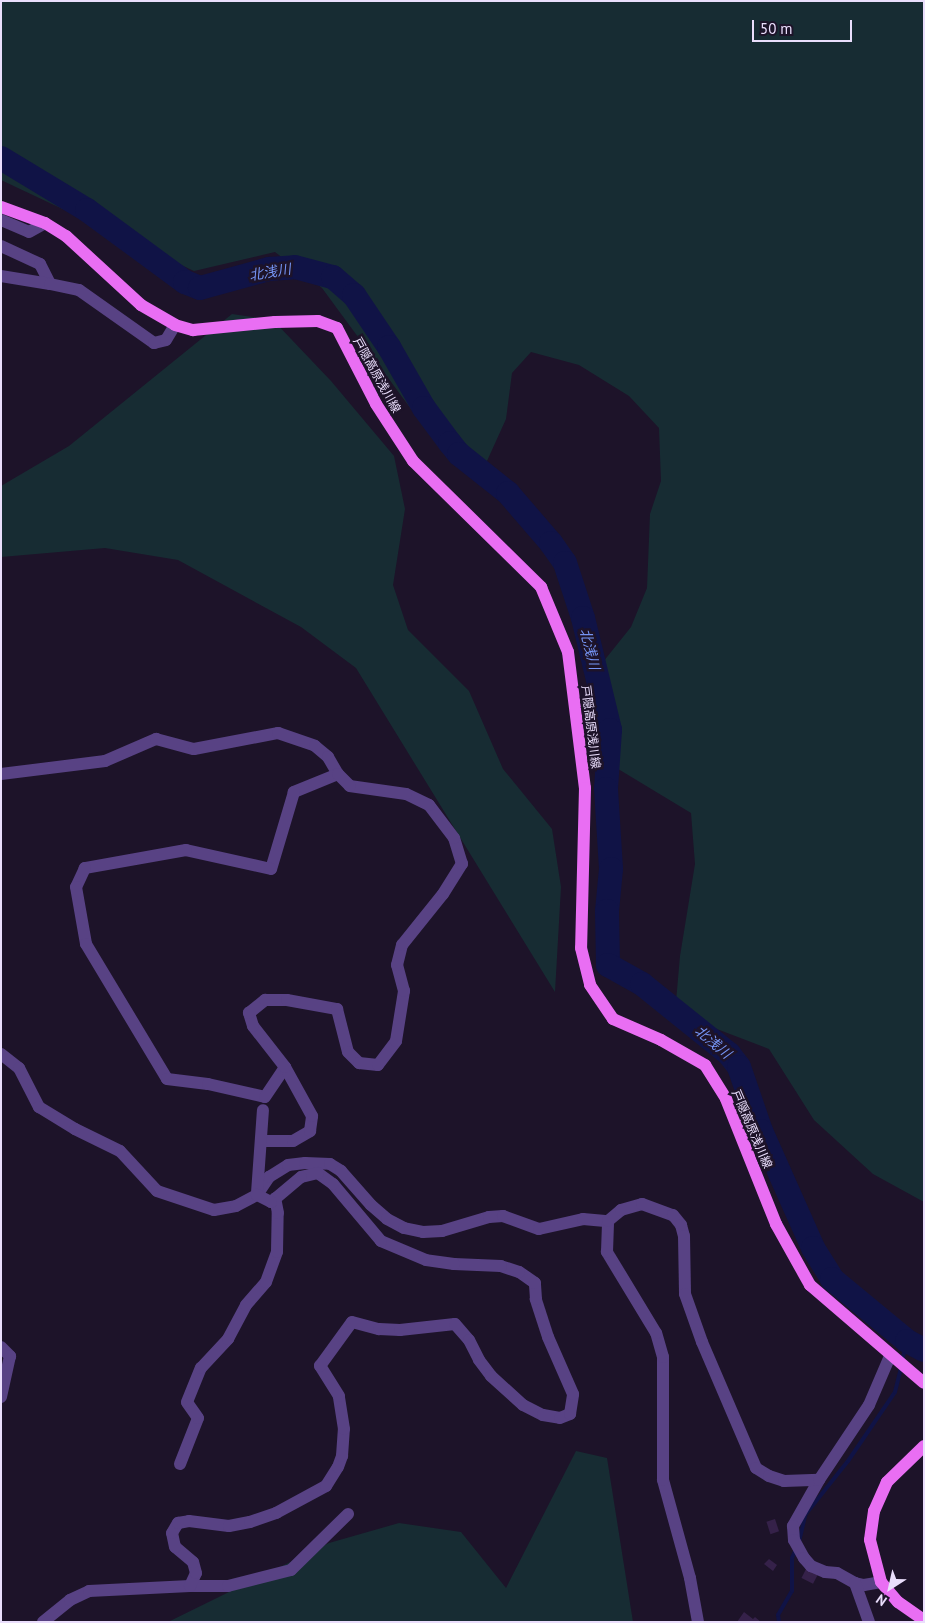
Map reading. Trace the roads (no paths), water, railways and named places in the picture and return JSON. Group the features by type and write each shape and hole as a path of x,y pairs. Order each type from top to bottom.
{"main road":[{"name":"戸隠高原浅川線","path":"1,207 45,223 66,236 141,305 175,325 193,330 275,322 318,321 336,328 376,404 413,461 541,587 568,652 585,788 581,948 590,984 613,1019 661,1040 705,1065 726,1100 776,1224 810,1286 924,1383"},
{"path":"924,1446 888,1482 874,1512 870,1540 881,1582 898,1602 924,1620"}],"street":[{"path":"1,220 29,232 45,223"},
{"path":"1,246 40,264 50,284"},
{"path":"1,276 79,290 154,344 166,340 175,325"},
{"path":"1,774 105,761 156,739 194,749 278,733 315,746 328,757 338,774 350,786 406,794 429,805 454,838 462,864 442,894 402,945 397,965 404,991 396,1041 378,1065 358,1063 348,1052 337,1009 287,1000 265,1000 250,1013 253,1026 285,1068 312,1116 310,1131 293,1141 262,1141"},
{"path":"285,1068 265,1097 208,1084 167,1079 86,944 76,887 85,868 186,850 271,869 294,792 338,774"},
{"path":"1,1054 19,1068 40,1107 75,1129 120,1151 157,1191 214,1210 236,1206 257,1195 269,1178 288,1165 305,1163 330,1164 342,1170 371,1206 387,1219 404,1228 423,1232 442,1231 496,1217 520,1221 539,1229 582,1219 608,1221 621,1210 642,1204 673,1215 680,1225 684,1236 685,1294 702,1342 756,1468 769,1476 784,1481 819,1480"},
{"path":"257,1195 263,1110"},
{"path":"190,1586 196,1573 193,1562 175,1547 172,1533 178,1524 189,1521 228,1526 250,1522 276,1513 326,1486 338,1468 342,1456 344,1429 342,1407 339,1396 320,1366 352,1322 379,1329 400,1330 455,1324 469,1340 479,1360 491,1376 523,1405 543,1415 552,1417 560,1418 570,1414 573,1394 548,1338 536,1299 535,1283 519,1272 501,1266 454,1264 426,1260 382,1241 333,1184 318,1173 301,1177 271,1202 257,1195"},
{"path":"180,1464 198,1418 187,1402 201,1368 228,1339 246,1305 266,1282 277,1252 278,1213 275,1198"},
{"path":"608,1221 607,1252 656,1333 663,1357 663,1480 690,1578 698,1622"},
{"path":"1,1348 10,1356 1,1397"},
{"path":"881,1582 864,1586 837,1573 825,1572 810,1566 794,1540 793,1526 819,1480 869,1405 893,1358"},
{"path":"43,1622 70,1600 89,1591 228,1586 291,1570 348,1514"},
{"path":"855,1583 869,1622"}],"waterway":[{"name":"北浅川","path":"1,158 87,210 185,282 200,288 269,269 295,267 333,277 354,295 389,347 424,408 459,454 508,493 551,543 565,563 583,618 610,730 606,789 611,869 607,911 608,965 642,984 729,1054 739,1067 761,1131 813,1248 832,1279 907,1341 924,1350"},
{"path":"902,1361 907,1341"},
{"path":"799,1542 805,1515 848,1461 895,1392 901,1368"},
{"path":"779,1622 778,1615 792,1591 792,1558 796,1549"}]}
